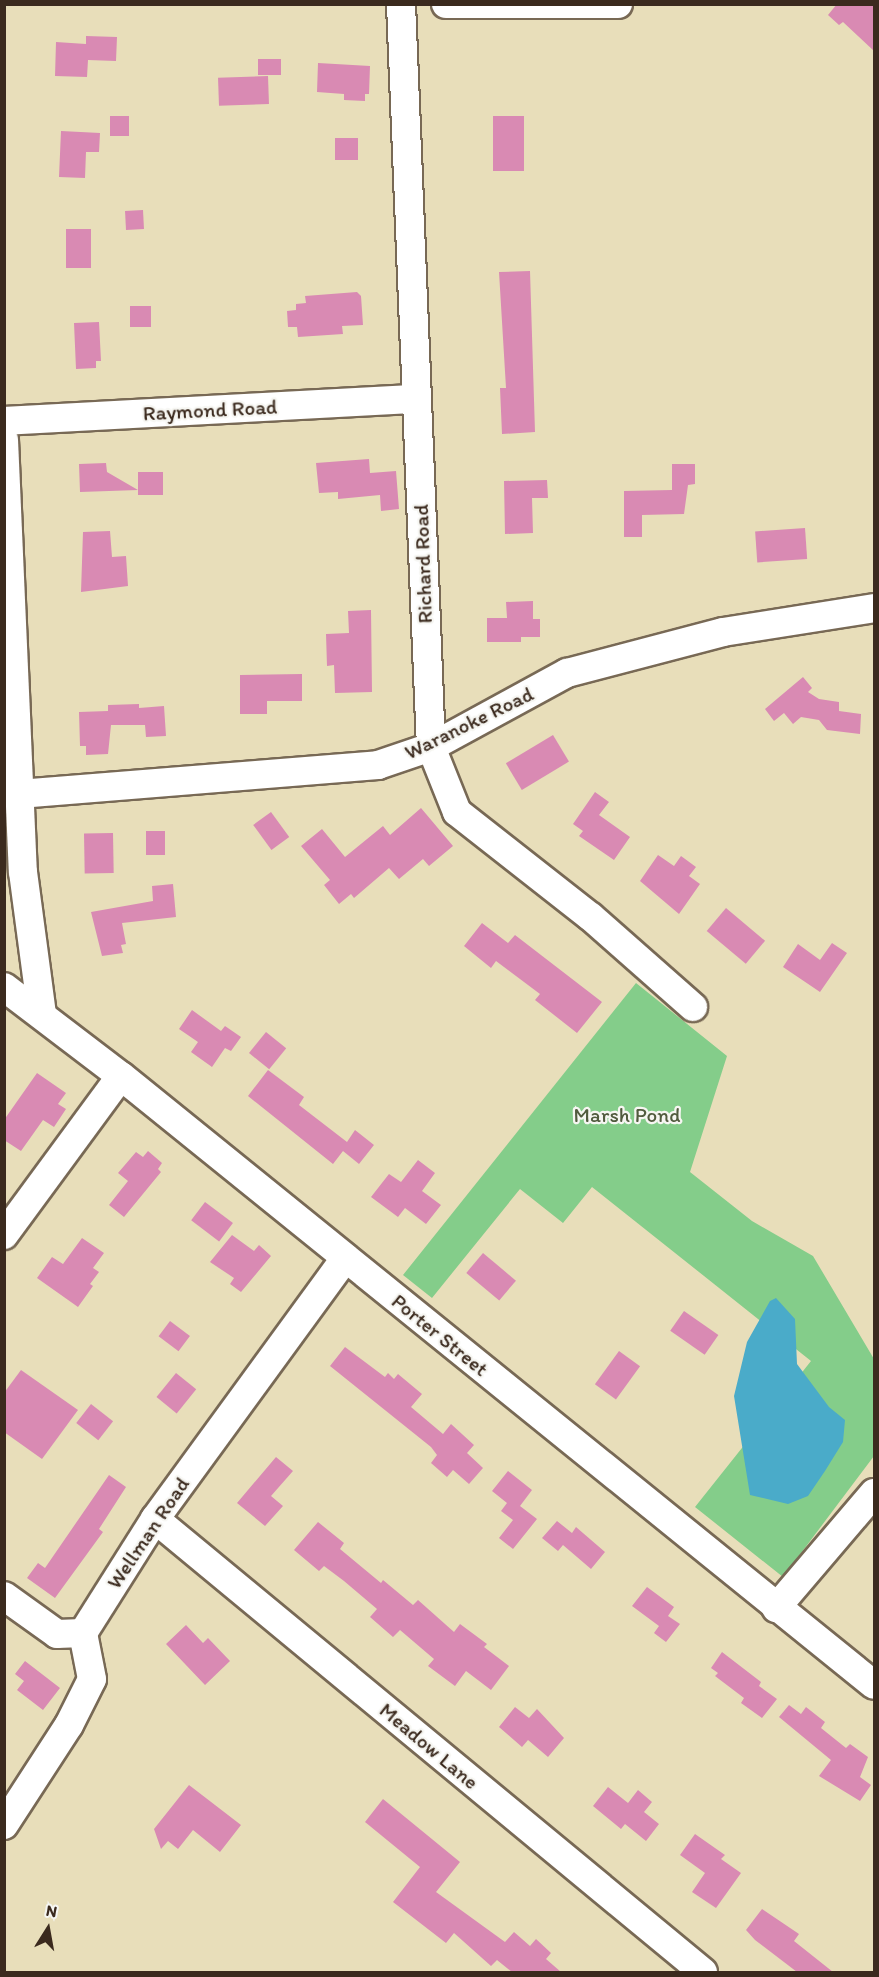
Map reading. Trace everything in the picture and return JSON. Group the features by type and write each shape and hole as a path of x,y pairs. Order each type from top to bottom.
{"street":[{"name":"Richard Road","path":"401,4 431,747 457,812 591,917 693,1007"},
{"path":"446,4 618,4"},
{"name":"Raymond Road","path":"4,422 416,399"},
{"path":"4,440 19,794 26,899 42,1016"},
{"name":"Waranoke Road","path":"19,794 378,765 431,747 567,673 723,632 874,610"},
{"path":"4,922 26,899"},
{"name":"Porter Street","path":"4,987 121,1076 874,1685"},
{"path":"4,1235 121,1076"},
{"name":"Wellman Road","path":"83,1633 155,1519 345,1258"},
{"path":"777,1608 874,1493"},
{"name":"Meadow Lane","path":"155,1519 703,1972"},
{"path":"4,1596 57,1634 83,1633 92,1679 69,1725 4,1825"}],"green space":[{"name":"Marsh Pond","path":"636,983 727,1056 690,1172 752,1221 813,1256 874,1359 874,1456 783,1577 695,1507 811,1361 592,1187 563,1223 520,1189 432,1298 403,1275"}],"water":[{"path":"776,1298 795,1319 797,1364 829,1407 845,1420 843,1442 825,1471 808,1496 788,1504 750,1495 734,1396 747,1342 770,1301"}],"building":[{"path":"837,4 874,4 874,51 843,22 839,25 828,15"},
{"path":"86,36 117,37 116,61 88,60 87,77 55,76 56,42 86,44"},
{"path":"258,59 281,59 281,75 258,75"},
{"path":"318,63 370,66 369,94 365,94 365,101 344,100 344,94 317,92"},
{"path":"268,76 269,104 219,106 218,78"},
{"path":"110,116 129,116 129,136 110,136"},
{"path":"493,116 524,116 524,171 493,171"},
{"path":"61,131 100,133 99,152 86,152 85,178 59,177"},
{"path":"335,138 358,138 358,160 335,160"},
{"path":"143,210 144,229 126,230 125,211"},
{"path":"66,229 91,229 91,268 66,268"},
{"path":"530,271 535,432 502,434 500,388 506,388 499,272"},
{"path":"357,292 361,296 363,325 342,326 343,334 298,337 297,327 288,327 287,311 296,310 296,304 306,303 305,296"},
{"path":"130,306 151,306 151,327 130,327"},
{"path":"99,322 101,361 96,361 96,368 76,369 74,323"},
{"path":"369,459 370,473 396,471 399,509 381,511 380,495 338,499 338,492 319,493 316,463"},
{"path":"106,463 107,472 138,490 80,492 79,464"},
{"path":"672,464 695,464 695,484 688,485 684,514 642,515 642,537 624,537 624,491 672,490"},
{"path":"138,472 163,472 163,495 138,495"},
{"path":"547,480 548,498 532,498 533,533 505,534 504,481"},
{"path":"805,528 807,559 757,562 755,531"},
{"path":"110,531 112,557 126,556 128,586 81,592 83,532"},
{"path":"533,601 533,619 540,619 540,637 521,637 521,642 487,642 487,618 507,618 506,602"},
{"path":"371,610 372,692 335,693 334,665 327,666 326,634 349,633 348,611"},
{"path":"302,674 302,701 267,701 267,714 240,714 240,675"},
{"path":"803,677 812,688 808,692 819,699 839,702 839,711 861,714 860,734 827,730 819,720 801,717 793,724 784,713 774,721 765,709"},
{"path":"139,704 139,708 164,706 166,736 146,737 145,725 111,725 108,754 86,755 86,746 80,746 79,712 108,711 108,705"},
{"path":"553,735 569,762 522,790 506,763"},
{"path":"595,792 609,802 599,815 630,837 614,860 579,836 583,831 573,824"},
{"path":"421,808 453,846 429,866 423,859 399,879 389,868 354,898 351,894 339,904 324,885 330,880 301,846 322,829 345,857 383,826 390,835"},
{"path":"271,812 289,837 271,850 253,825"},
{"path":"146,831 165,831 165,855 146,855"},
{"path":"113,833 114,873 85,874 84,834"},
{"path":"658,855 674,866 681,856 696,867 689,876 700,884 679,914 640,881"},
{"path":"173,884 176,917 122,923 126,944 121,945 123,953 102,956 91,912 153,901 152,886"},
{"path":"726,908 765,941 746,964 707,931"},
{"path":"482,923 508,943 515,935 602,1002 577,1033 535,1000 540,994 496,961 491,968 464,946"},
{"path":"832,943 847,953 820,992 783,967 798,944 820,960"},
{"path":"192,1010 221,1031 225,1026 241,1037 231,1051 225,1048 212,1067 191,1052 198,1042 179,1029"},
{"path":"266,1032 286,1048 269,1069 249,1053"},
{"path":"268,1070 304,1097 299,1105 347,1142 355,1130 374,1145 359,1164 343,1151 333,1164 248,1096"},
{"path":"37,1073 66,1093 58,1104 66,1109 54,1127 43,1120 21,1151 4,1140 4,1120"},
{"path":"148,1151 162,1163 158,1169 161,1172 124,1217 109,1205 128,1181 118,1173 136,1152 143,1157"},
{"path":"418,1160 435,1173 422,1191 441,1205 426,1224 405,1208 398,1217 371,1197 389,1174 401,1182"},
{"path":"205,1202 233,1223 219,1241 191,1220"},
{"path":"232,1235 254,1251 259,1245 271,1256 241,1292 230,1284 234,1278 210,1262"},
{"path":"82,1238 104,1253 93,1268 99,1272 90,1284 93,1286 78,1307 37,1278 52,1257 63,1264"},
{"path":"483,1253 516,1281 499,1301 466,1273"},
{"path":"684,1311 718,1335 705,1355 670,1331"},
{"path":"170,1321 190,1336 179,1351 159,1336"},
{"path":"345,1347 385,1377 388,1373 394,1379 398,1374 422,1394 411,1407 443,1434 451,1424 474,1445 467,1453 483,1468 469,1484 453,1470 447,1477 431,1463 437,1455 431,1447 330,1366"},
{"path":"619,1351 640,1366 616,1399 595,1384"},
{"path":"21,1370 78,1410 42,1459 4,1432 4,1393"},
{"path":"176,1373 196,1389 177,1413 156,1397"},
{"path":"91,1404 113,1421 98,1440 76,1423"},
{"path":"276,1457 293,1471 271,1496 283,1506 265,1526 237,1503"},
{"path":"508,1471 532,1490 520,1506 537,1519 513,1549 499,1538 513,1520 501,1511 507,1503 492,1491"},
{"path":"109,1475 126,1487 99,1529 103,1532 55,1598 27,1578 38,1563 45,1568"},
{"path":"557,1521 572,1533 576,1527 605,1552 591,1569 563,1545 558,1551 542,1538"},
{"path":"318,1522 344,1543 340,1549 381,1583 383,1580 413,1605 418,1600 454,1632 460,1624 487,1644 484,1647 509,1666 491,1690 466,1671 455,1686 428,1666 434,1659 400,1630 393,1637 370,1617 377,1609 344,1581 324,1566 319,1571 294,1550"},
{"path":"647,1587 674,1607 668,1616 680,1624 666,1642 654,1633 659,1626 632,1606"},
{"path":"186,1625 203,1643 208,1638 230,1661 205,1685 166,1644"},
{"path":"722,1652 761,1682 759,1686 777,1699 762,1718 741,1703 744,1698 715,1676 718,1673 711,1668"},
{"path":"25,1661 60,1688 43,1710 17,1690 24,1681 15,1674"},
{"path":"789,1705 801,1714 806,1707 825,1722 821,1728 846,1748 850,1744 868,1757 860,1777 871,1785 860,1801 819,1776 831,1760 779,1717"},
{"path":"515,1707 529,1718 537,1709 564,1738 548,1757 528,1740 522,1747 499,1727"},
{"path":"189,1785 241,1825 220,1852 193,1830 178,1849 168,1841 161,1849 154,1829"},
{"path":"608,1787 628,1803 638,1790 652,1802 644,1812 659,1824 646,1841 625,1824 621,1829 593,1806"},
{"path":"383,1799 460,1862 436,1892 505,1942 514,1932 530,1946 536,1939 551,1953 546,1959 561,1972 512,1972 497,1960 491,1966 454,1933 446,1943 393,1902 420,1867 365,1822"},
{"path":"695,1834 725,1855 721,1859 741,1873 716,1908 692,1892 705,1873 680,1855"},
{"path":"762,1909 799,1934 794,1941 833,1972 797,1972 755,1940 746,1930"}]}
